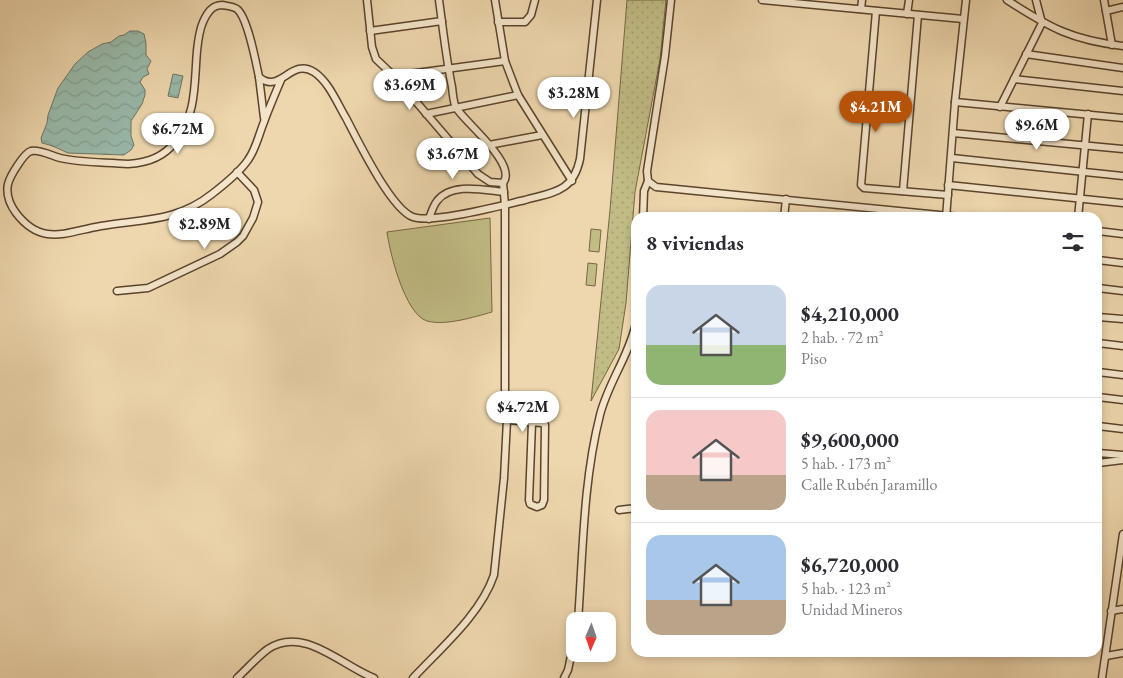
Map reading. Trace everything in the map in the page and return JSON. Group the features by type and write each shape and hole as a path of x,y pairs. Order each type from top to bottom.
{"street":[{"path":"368,0 372,47 376,58 394,76 478,174 490,182 503,183"},
{"path":"413,678 468,619 490,586 494,575 504,478 507,420 505,389 505,204 503,183 506,180 506,171 489,145 456,108 448,69 439,0"},
{"path":"495,0 505,61 518,95 572,181"},
{"path":"498,22 526,22 531,15 534,0"},
{"path":"259,77 269,83 281,80 293,70 299,68 313,72 329,87 366,156 398,206 414,218 429,219 505,204 558,191 572,181 577,172 598,0"},
{"path":"643,212 644,191 648,181 647,171 665,56 671,0"},
{"path":"762,0 813,2 861,10 963,19"},
{"path":"861,10 862,0"},
{"path":"907,14 908,0"},
{"path":"946,212 955,102 966,0"},
{"path":"1008,0 1042,23 1078,38 1123,46"},
{"path":"1000,106 1042,23 1036,0"},
{"path":"1104,0 1112,45"},
{"path":"264,120 259,77 252,47 241,14 231,7 218,6 213,8 204,20 200,33 190,118 173,146 151,160 128,164 62,159 30,151 24,156 10,179 8,195 14,210 25,224 33,230 52,235 62,235 102,226 141,222 172,215 202,201 237,172 252,153 281,80"},
{"path":"1106,11 1123,7"},
{"path":"876,11 862,184 864,188 948,195"},
{"path":"903,191 918,15"},
{"path":"370,30 442,21"},
{"path":"1026,54 1123,68"},
{"path":"394,76 505,61"},
{"path":"1014,78 1123,91"},
{"path":"426,114 518,95"},
{"path":"955,102 1123,118"},
{"path":"1079,212 1088,114"},
{"path":"953,133 1123,149"},
{"path":"489,145 542,135"},
{"path":"952,158 1123,176"},
{"path":"117,291 148,288 220,254 237,242 243,236 253,218 258,202 254,190 237,172"},
{"path":"648,181 656,187 908,212"},
{"path":"948,185 1123,203"},
{"path":"429,219 438,200 448,192 471,189 504,192"},
{"path":"785,212 786,199"},
{"path":"1102,231 1123,234"},
{"path":"1102,260 1123,263"},
{"path":"1102,288 1123,291"},
{"path":"1102,317 1123,319"},
{"path":"579,612 587,496 593,449 607,393 631,338"},
{"path":"1102,343 1123,346"},
{"path":"1102,372 1123,375"},
{"path":"1102,397 1123,400"},
{"path":"507,420 542,423 545,425 544,500 542,505 537,507 532,507 529,500 532,423"},
{"path":"1102,426 1123,429"},
{"path":"1102,453 1123,455"},
{"path":"1102,463 1123,460"},
{"path":"620,510 631,509"},
{"path":"1102,678 1123,534"},
{"path":"1116,584 1123,583"},
{"path":"1111,611 1123,609"},
{"path":"237,678 268,650 279,644 293,641 317,648 359,672 374,678"},
{"path":"1106,656 1123,653"},
{"path":"564,678 570,662"},
{"path":"359,672 366,678"}],"shaded area":[{"path":"627,0 666,0 660,59 635,192 633,212 631,212 631,241 626,303 619,349 591,401 610,210"},
{"path":"490,218 492,312 443,322 427,321 419,316 405,296 391,254 387,232"},
{"path":"591,229 601,230 599,252 589,251"},
{"path":"588,263 597,264 595,286 586,285"}],"water":[{"path":"130,31 138,31 144,34 146,55 151,61 147,69 149,74 143,77 140,82 145,90 142,104 131,121 131,136 134,145 131,150 124,155 68,153 42,143 41,138 58,88 75,64 88,52"},
{"path":"173,74 183,76 178,98 168,96"}]}
